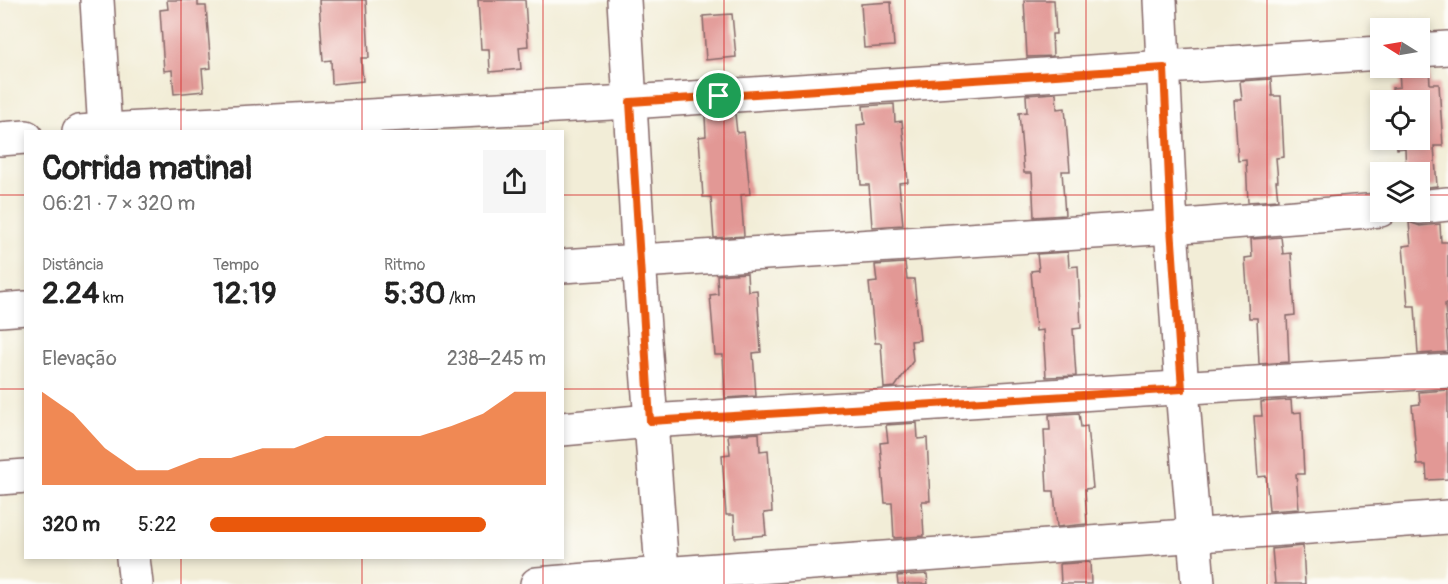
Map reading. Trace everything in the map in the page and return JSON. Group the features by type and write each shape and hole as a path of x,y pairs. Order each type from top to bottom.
{"street":[{"path":"96,0 96,130"},
{"path":"624,0 639,260 662,579"},
{"path":"1160,0 1171,227 1198,584"},
{"path":"1430,49 1448,48"},
{"path":"114,130 630,102 1370,54"},
{"path":"0,140 24,137"},
{"path":"1430,206 1448,204"},
{"path":"564,266 1171,227 1370,211"},
{"path":"0,310 24,308"},
{"path":"564,429 650,421 1448,371"},
{"path":"0,478 24,476"},
{"path":"537,584 662,579 1195,535 1448,517"},
{"path":"133,559 136,584"}],"building":[{"path":"167,0 198,0 198,6 206,6 211,68 202,69 204,91 174,94 172,70 164,71 160,10 168,9"},
{"path":"319,0 366,0 369,58 361,58 363,81 332,84 331,60 323,61"},
{"path":"478,0 525,0 528,46 519,47 521,69 490,72 489,49 481,49"},
{"path":"1024,0 1054,0 1056,34 1052,34 1053,56 1027,57"},
{"path":"891,2 894,46 864,48 861,4"},
{"path":"732,14 736,57 706,60 703,16"},
{"path":"1400,78 1430,78 1430,84 1439,84 1443,146 1434,146 1437,186 1430,187 1430,162 1406,162 1405,150 1430,150 1430,90 1392,90 1392,88 1400,87"},
{"path":"1271,79 1272,96 1281,96 1284,157 1276,158 1278,200 1248,202 1246,160 1238,161 1234,100 1242,100 1240,81"},
{"path":"1056,93 1057,109 1065,108 1070,171 1062,171 1065,215 1034,217 1032,173 1024,173 1019,113 1027,112 1026,95"},
{"path":"894,104 895,122 902,121 908,182 899,183 903,225 872,227 869,185 861,185 857,125 865,124 863,106"},
{"path":"735,114 737,133 744,132 750,194 741,195 744,236 714,238 711,197 703,197 699,137 706,136 705,116"},
{"path":"1409,222 1420,226 1440,224 1441,242 1448,242 1448,304 1445,304 1448,352 1418,354 1415,306 1408,306 1403,246 1411,245"},
{"path":"1281,237 1283,254 1291,253 1295,315 1287,316 1289,362 1259,364 1257,318 1249,318 1245,258 1252,257 1251,239"},
{"path":"1068,252 1069,267 1078,266 1081,328 1073,329 1076,376 1046,377 1043,330 1036,331 1031,271 1039,270 1037,254"},
{"path":"905,263 907,279 914,279 920,340 911,341 913,361 895,387 884,388 881,343 875,343 869,283 877,282 875,265"},
{"path":"747,273 748,291 757,290 761,352 753,353 756,396 725,398 723,355 715,355 710,295 718,294 717,275"},
{"path":"1448,390 1448,479 1427,480 1426,465 1417,465 1412,405 1420,404 1419,392"},
{"path":"1291,400 1292,413 1301,412 1304,474 1296,474 1299,509 1269,511 1266,476 1258,477 1254,416 1262,416 1261,402"},
{"path":"1079,413 1081,427 1087,426 1093,488 1085,489 1087,524 1057,527 1054,491 1047,491 1044,430 1050,430 1049,415"},
{"path":"917,423 918,439 927,438 930,501 922,501 924,536 894,538 892,503 885,503 880,443 888,442 886,425"},
{"path":"759,433 760,451 768,450 772,512 764,513 766,535 735,538 734,515 726,515 722,455 730,454 728,435"},
{"path":"1303,546 1305,584 1275,584 1272,549"},
{"path":"1090,562 1091,584 1061,584 1060,564"},
{"path":"927,574 928,584 898,584 897,576"}],"route":[{"path":"1164,68 1171,227 1182,389 650,421 630,102 719,96 1164,68"}]}
